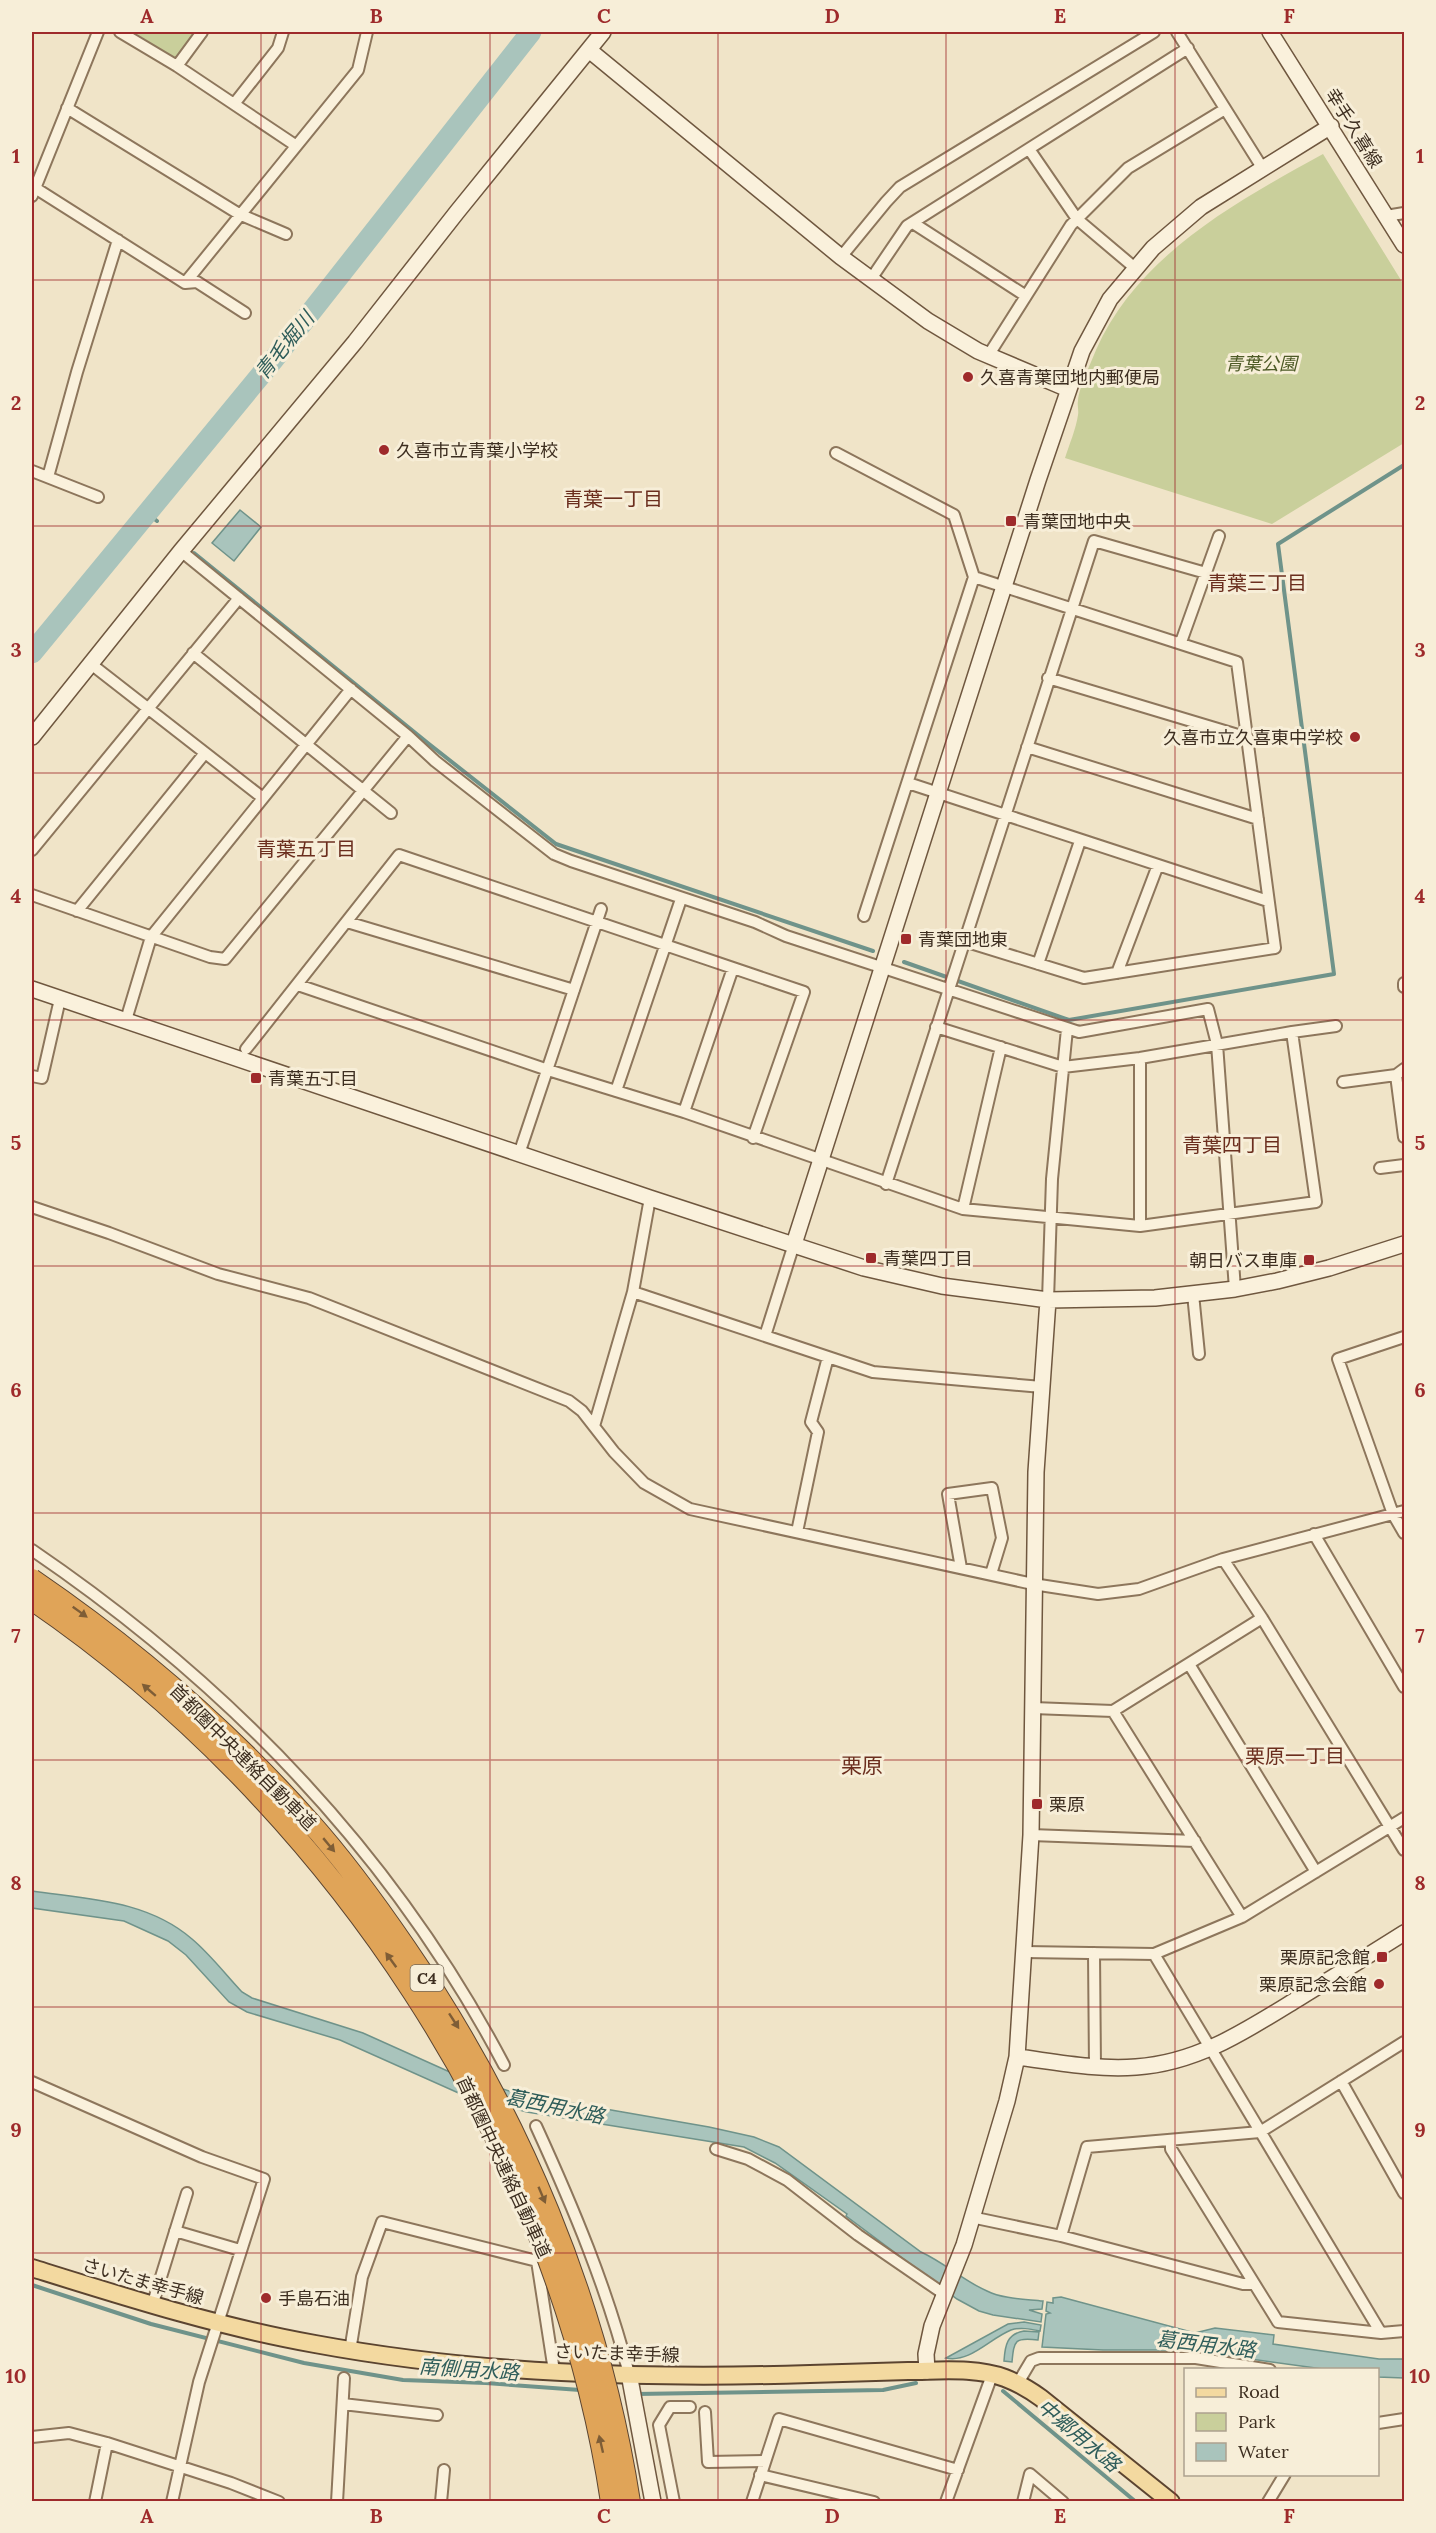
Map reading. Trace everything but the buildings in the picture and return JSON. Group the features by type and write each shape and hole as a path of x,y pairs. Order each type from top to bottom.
{"highway":[{"name":"首都圏中央連絡自動車道","path":"32,1579 142,1659 212,1722 282,1791 342,1860 438,1995 487,2078 519,2143 560,2240 596,2344 612,2406 630,2502"},
{"name":"首都圏中央連絡自動車道","path":"32,1600 132,1676 215,1751 296,1836 351,1905 401,1974 450,2051 490,2128 552,2273 594,2414 611,2502"}],"main road":[{"name":"さいたま幸手線","path":"32,2268 152,2306 217,2322 350,2350 472,2364 629,2374 754,2376 927,2371 992,2374 1018,2384 1060,2412 1171,2502"}],"street":[{"path":"98,32 33,190 185,283 197,282 245,313"},
{"path":"120,32 177,66 295,145"},
{"path":"177,66 202,32"},
{"path":"234,104 278,48 283,32"},
{"path":"185,283 358,70 367,32"},
{"path":"32,737 181,551 355,342 603,32"},
{"path":"841,257 900,187 1154,32"},
{"path":"1178,32 1263,169"},
{"name":"幸手久喜線","path":"1270,32 1404,245"},
{"path":"871,279 907,226 1188,48"},
{"path":"589,50 841,257 937,327 988,357 1068,389"},
{"path":"67,108 239,214 286,234"},
{"path":"988,357 1077,219 1128,168 1225,109"},
{"path":"765,1336 1068,389 1096,323 1110,299 1135,268 1201,207 1331,126"},
{"path":"1029,149 1077,219 1135,268"},
{"path":"1386,216 1404,213"},
{"path":"913,223 1026,296"},
{"path":"48,477 77,372 118,240"},
{"path":"836,453 954,515 974,577 864,916"},
{"path":"32,471 99,497"},
{"path":"1181,642 1220,536"},
{"path":"886,1184 1094,541 1206,573"},
{"path":"181,551 408,736 435,761 554,854 681,899 755,922 786,936 1079,1032 1208,1009 1217,1044 1235,1289"},
{"path":"964,940 1084,978 1275,948 1237,662 1181,642 974,577"},
{"path":"32,850 239,598"},
{"path":"193,653 391,813"},
{"path":"91,664 263,798"},
{"path":"1048,678 1248,738"},
{"path":"126,1020 151,937 351,689"},
{"path":"32,895 210,957 225,959 408,736"},
{"path":"1027,747 1258,819"},
{"path":"77,911 204,753"},
{"path":"908,783 1269,901"},
{"path":"1038,964 1080,841"},
{"path":"246,1049 399,855 804,992 753,1138"},
{"path":"1117,973 1158,865"},
{"path":"616,1092 681,899"},
{"path":"519,1154 601,909"},
{"path":"347,922 574,990"},
{"path":"684,1113 733,968"},
{"path":"298,985 548,1070 684,1113 963,1209 1051,1220 1140,1226 1316,1202 1292,1032"},
{"path":"33,994 60,999 126,1020 519,1154 864,1268 942,1286 1048,1300 1123,1300 1192,1294 1235,1289 1329,1268 1404,1244"},
{"path":"32,1076 42,1078 60,999"},
{"path":"936,1027 1064,1067 1140,1058 1336,1026"},
{"path":"927,2371 928,2342 956,2269 1007,2101 1017,2057 1031,1835 1033,1584 1037,1464 1048,1300 1052,1179 1067,1029"},
{"path":"963,1209 1002,1047"},
{"path":"1140,1058 1140,1226"},
{"path":"1343,1082 1400,1072 1404,1137"},
{"path":"1380,1168 1404,1165"},
{"path":"594,1426 633,1292 646,1208 650,1198"},
{"path":"32,1207 218,1274 309,1298 569,1401 582,1411 614,1452 644,1483 690,1509 1033,1584 1098,1594 1139,1589 1223,1559 1314,1533 1399,1513"},
{"path":"633,1292 873,1372 1042,1387"},
{"path":"1192,1294 1199,1354"},
{"path":"1404,1337 1338,1359 1399,1513 1404,1533"},
{"path":"797,1532 818,1432 811,1422 828,1357"},
{"path":"961,1568 948,1494 992,1488 1002,1538 991,1575"},
{"path":"1314,1533 1404,1687"},
{"path":"32,1550 106,1602 185,1666 316,1794 345,1826 420,1926 473,2007 504,2065"},
{"path":"1223,1559 1262,1618 1404,1850"},
{"path":"1033,1708 1113,1711 1262,1618"},
{"path":"1189,1664 1316,1872"},
{"path":"1113,1711 1242,1917"},
{"path":"1025,1952 1154,1954 1242,1917 1404,1818"},
{"path":"1031,1835 1195,1841"},
{"path":"1017,2057 1095,2067 1135,2067 1159,2064 1212,2049 1404,1933"},
{"path":"1094,1953 1095,2067"},
{"path":"1154,1954 1381,2333"},
{"path":"1061,2236 1087,2147 1260,2132 1404,2042"},
{"path":"32,2082 202,2157 264,2179 217,2322 178,2466 172,2502"},
{"path":"1341,2082 1404,2193"},
{"path":"536,2126 599,2276 629,2374 653,2502"},
{"path":"1171,2141 1171,2150 1278,2322 1381,2333 1404,2331"},
{"path":"716,2149 748,2159 787,2180 858,2235 945,2293"},
{"path":"152,2306 187,2193"},
{"path":"971,2217 1061,2236 1244,2284 1253,2284"},
{"path":"350,2350 362,2277 382,2222 537,2261 554,2371"},
{"path":"175,2231 240,2250"},
{"path":"1018,2384 1031,2361 1038,2358 1196,2358 1257,2368"},
{"path":"946,2502 992,2374"},
{"path":"337,2502 344,2378"},
{"path":"343,2404 437,2415"},
{"path":"674,2502 659,2425 670,2407 690,2407"},
{"path":"705,2412 708,2462 765,2461"},
{"path":"752,2502 779,2419 958,2470"},
{"path":"1379,2423 1404,2419"},
{"path":"32,2437 69,2433 107,2443 279,2502"},
{"path":"95,2502 107,2443"},
{"path":"441,2502 444,2470"},
{"path":"1023,2502 1030,2474 1063,2502"},
{"path":"760,2475 874,2502"},
{"path":"1268,2502 1284,2476"}],"green space":[{"path":"134,32 197,32 175,59"},
{"name":"青葉公園","path":"1323,154 1404,285 1404,443 1272,524 1065,458 1077,420 1079,395 1088,368 1114,316 1137,286 1163,259 1224,212"}],"water":[{"path":"240,510 261,527 234,561 212,543"},
{"name":"葛西用水路","path":"32,1891 116,1903 156,1916 192,1939 242,1992 252,1998 363,2033 452,2073 519,2094 709,2127 754,2137 779,2147 921,2252 970,2282 1000,2296 1043,2301 1042,2309 1029,2310 1042,2314 1041,2322 993,2315 979,2311 957,2299 846,2216 847,2214 775,2163 744,2147 527,2112 463,2095 340,2040 247,2012 229,2002 186,1955 168,1941 124,1921 32,1908"},
{"name":"葛西用水路","path":"1061,2297 1195,2333 1215,2328 1274,2335 1273,2344 1379,2359 1404,2359 1404,2378 1379,2377 1379,2368 1316,2368 1186,2350 1042,2347 1046,2314 1050,2313 1046,2311 1047,2302 1053,2303 1053,2298"},
{"path":"1024,2322 1041,2325 1040,2331 1021,2328 1011,2330 971,2354 955,2359 946,2358 1008,2324"},
{"path":"1024,2331 1039,2332 1038,2340 1020,2340 1015,2345 1012,2362 1004,2361 1005,2350 1010,2338"}],"waterway":[{"name":"青毛堀川","path":"32,653 274,359 531,32"},
{"path":"904,962 1069,1020 1334,974 1278,544 1404,465"},
{"path":"147,513 157,521"},
{"path":"194,553 556,844 873,951"},
{"name":"南側用水路","path":"32,2285 151,2324 304,2363 403,2380 580,2390"},
{"name":"南側用水路","path":"636,2394 883,2390 916,2383"},
{"name":"中郷用水路","path":"1003,2391 1136,2502"}],"place":[{"name":"久喜青葉団地内郵便局","path":"968,377"},
{"name":"久喜市立青葉小学校","path":"384,450"},
{"name":"青葉団地中央","path":"1011,521"},
{"name":"久喜市立久喜東中学校","path":"1355,737"},
{"name":"青葉団地東","path":"906,939"},
{"name":"青葉五丁目","path":"256,1078"},
{"name":"青葉四丁目","path":"871,1258"},
{"name":"朝日バス車庫","path":"1309,1260"},
{"name":"栗原","path":"1037,1804"},
{"name":"栗原記念館","path":"1382,1957"},
{"name":"栗原記念会館","path":"1379,1984"},
{"name":"手島石油","path":"266,2298"}],"district":[{"name":"青葉一丁目","path":"613,498"},
{"name":"青葉三丁目","path":"1257,582"},
{"name":"青葉五丁目","path":"306,848"},
{"name":"青葉四丁目","path":"1232,1144"},
{"name":"栗原一丁目","path":"1295,1755"},
{"name":"栗原","path":"862,1765"}]}
